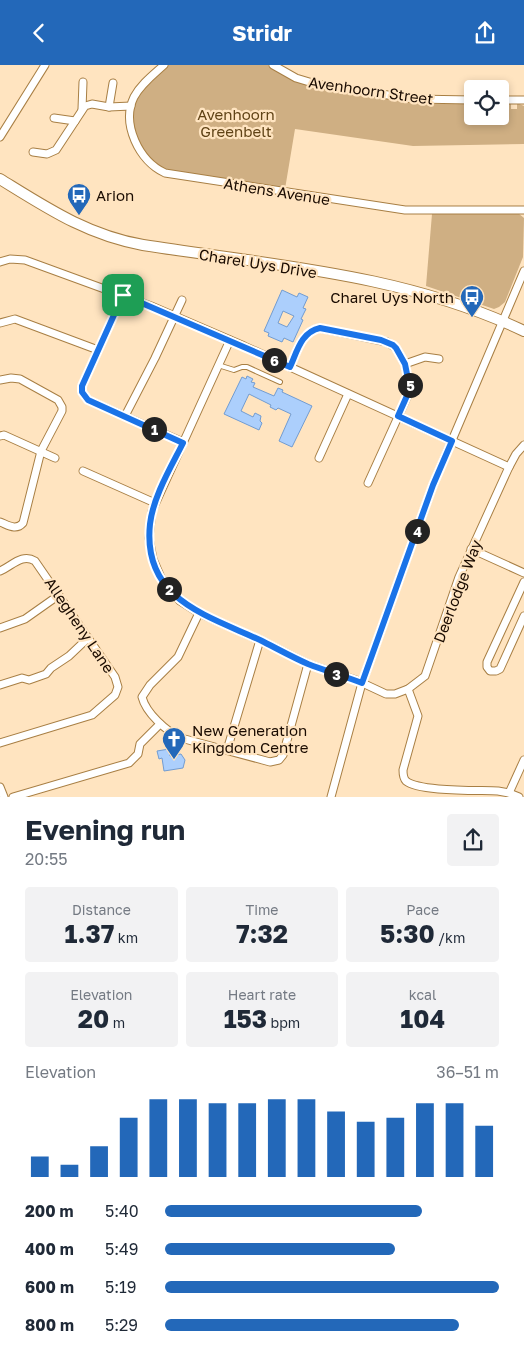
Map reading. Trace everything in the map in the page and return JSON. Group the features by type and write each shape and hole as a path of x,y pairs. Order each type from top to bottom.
{"main road":[{"name":"Charel Uys Drive","path":"0,179 70,221 114,238 143,245 391,284 434,296 503,321 524,331"}],"street":[{"path":"0,137 45,65"},
{"path":"33,152 47,154 56,150 82,109 88,105 109,107 131,106 140,87 164,65"},
{"name":"Avenhoorn Street","path":"274,65 296,78 316,84 414,99 464,100"},
{"path":"82,109 83,81"},
{"path":"109,107 113,83"},
{"path":"509,100 524,100"},
{"name":"Athens Avenue","path":"131,106 131,128 142,154 150,163 165,173 405,210 524,209"},
{"path":"54,118 75,121"},
{"path":"0,261 25,260 123,295 230,340 509,467"},
{"path":"331,797 362,683 433,485 524,271"},
{"path":"123,295 82,386 82,392 86,399 183,443"},
{"path":"126,416 182,300"},
{"path":"0,323 15,319 98,350"},
{"path":"290,367 305,336 311,331 324,328 387,342 396,348 405,364 410,389 368,483"},
{"path":"230,340 154,503 150,518 149,537 157,572 174,595 199,613 308,664 362,683 386,694 395,694 408,689 418,716 403,770 404,778 407,781 436,789 509,793 519,797"},
{"path":"405,364 424,357 439,359"},
{"path":"0,379 11,377 20,379 56,398 60,403 62,411 42,451 23,523 19,527 14,528 0,522"},
{"path":"319,458 348,393"},
{"path":"0,436 4,435 55,458"},
{"name":"Deerlodge Way","path":"408,689 425,676 455,587 471,549 509,467 516,454 524,445"},
{"path":"83,471 154,503"},
{"path":"471,549 524,573"},
{"name":"Allegheny Lane","path":"0,571 21,559 30,558 38,563 117,681 118,687 115,695 90,716 0,743"},
{"path":"524,582 487,662 487,667 490,671 500,669 524,616"},
{"path":"0,628 25,619 59,595"},
{"path":"199,613 178,657 142,695 145,705 160,724 172,734 270,762 276,762 281,758 308,664"},
{"path":"0,685 22,678 29,680 46,675 51,668 69,656 88,638"},
{"path":"227,750 260,640"},
{"path":"14,797 129,763 138,753 140,744 160,724"},
{"path":"509,793 524,760"},
{"path":"0,787 4,797"}],"lane":[{"path":"218,365 234,370 247,367 280,382"}],"green space":[{"name":"Avenhoorn Greenbelt","path":"167,65 268,65 295,81 313,87 422,104 464,104 464,125 509,125 509,104 511,104 511,109 517,109 517,103 524,106 524,144 413,146 295,129 285,189 174,172 163,169 147,156 135,131 133,113 135,104 141,91"},
{"path":"518,213 524,218 523,257 505,302 499,307 494,309 426,286 432,214"}],"building":[{"path":"282,290 297,297 299,293 308,297 303,308 306,309 301,319 303,320 293,342 284,338 282,342 268,336 269,333 264,331","holes":["283,311 294,316 287,327 278,323"]},
{"path":"247,376 253,379 251,382 255,383 253,387 274,396 278,388 283,390 282,392 312,406 292,447 279,441 291,414 278,408 276,410 270,407 271,405 249,394 241,411 253,417 255,413 261,416 260,421 262,423 259,430 224,414 242,377 246,379"},
{"name":"New Generation Kingdom Centre","path":"169,749 170,756 181,754 185,760 183,768 164,771 162,758 159,759 157,751"}],"place":[{"name":"Arion","path":"79,216"},
{"name":"Charel Uys North","path":"472,318"},
{"name":"New Generation Kingdom Centre","path":"174,760"}],"route":[{"path":"123,295 290,367 305,336 311,331 320,328 381,340 396,348 405,364 410,383 408,395 398,416 452,441 433,485 362,683 308,664 199,613 180,601 169,590 157,572 149,537 150,518 154,503 183,443 88,400 84,397 81,389 123,295"}]}
